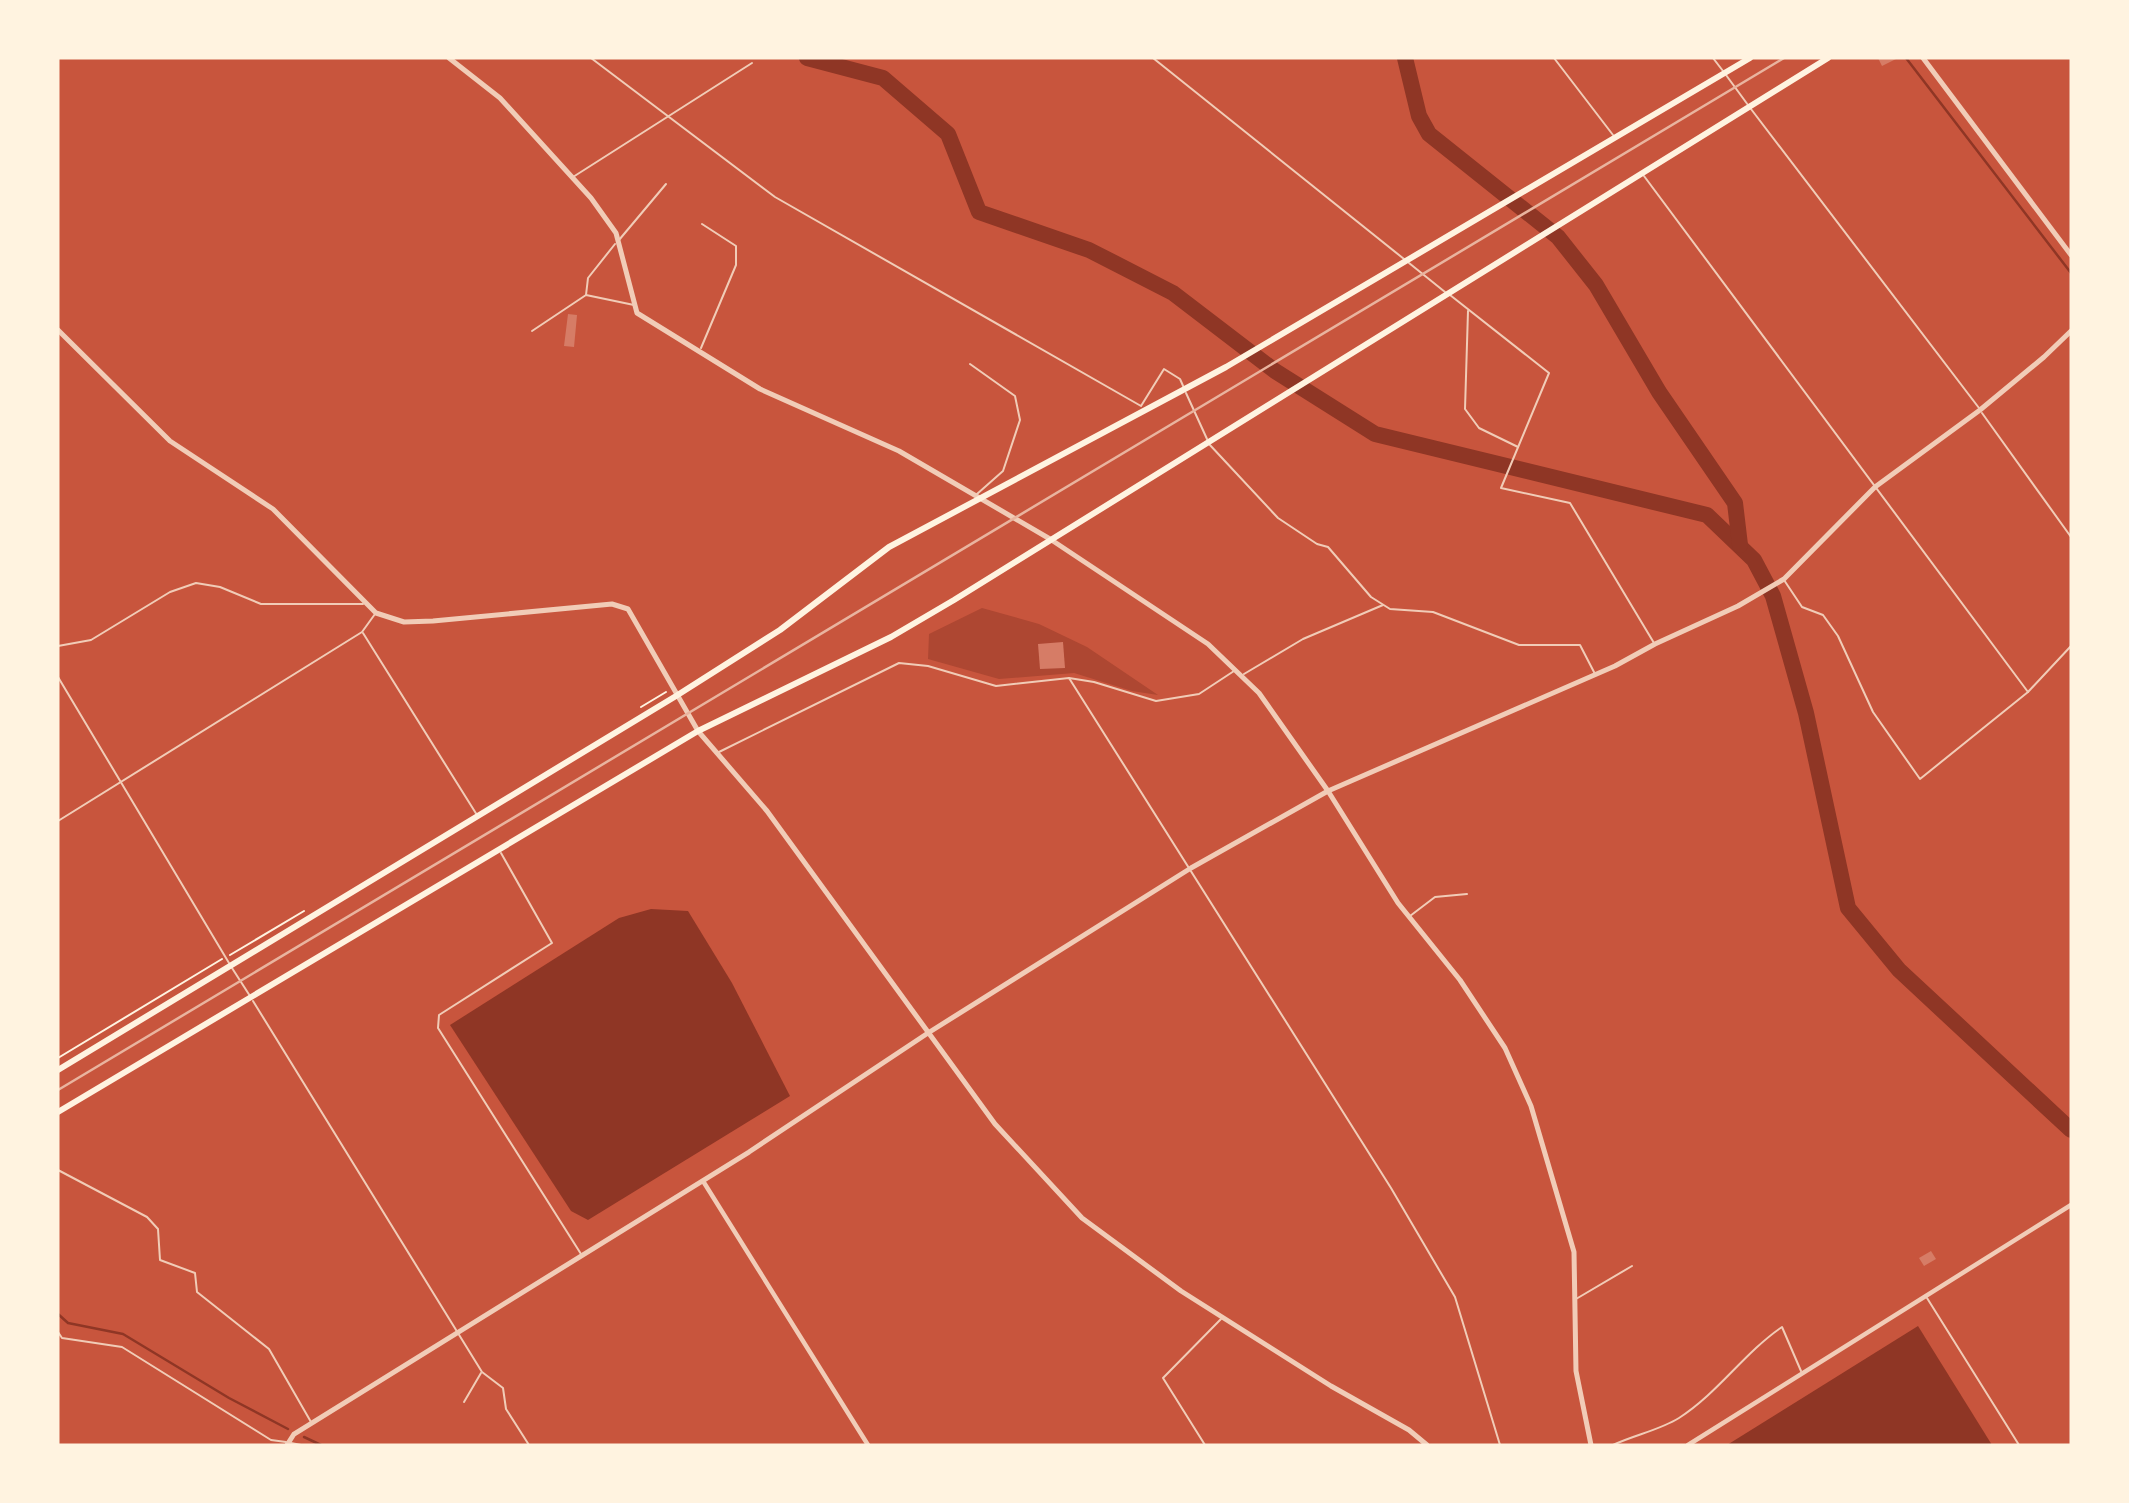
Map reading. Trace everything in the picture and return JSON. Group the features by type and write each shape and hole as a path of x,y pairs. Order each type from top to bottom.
{"main road":[{"path":"58,1070 676,696 780,630 889,547 978,496 1226,367 1530,185 1750,58"},
{"path":"58,1112 698,731 891,637 1209,445 1446,292 1828,58"}],"street":[{"path":"449,58 500,98 591,198 618,240 637,313 761,389 898,451 1050,539 1208,644 1241,676 1277,718 1409,917 1460,980 1505,1048 1531,1105 1574,1252 1576,1371 1591,1445"},
{"path":"1923,58 2071,255"},
{"path":"58,330 170,441 272,509 376,613 404,622 620,605 635,617 676,696 715,754 767,811 995,1125 1082,1218 1181,1291 1331,1386 1409,1430 1427,1445"},
{"path":"288,1444 294,1434 311,1423 702,1181 928,1033 1191,868 1328,792 1595,675 1738,606 1784,579 1875,487 1980,410 2044,358 2071,331"},
{"path":"702,1181 867,1445"},
{"path":"1688,1445 1927,1298 2071,1205"}],"lane":[{"path":"591,58 665,117 775,197 1141,406 1164,369 1180,379 1209,445 1278,518 1317,544 1328,547 1371,597 1390,609 1433,612 1519,645 1580,645 1595,675"},
{"path":"1153,58 1549,373 1501,488 1570,503 1655,644"},
{"path":"1554,58 1614,137"},
{"path":"1713,58 1980,410 2071,537"},
{"path":"572,177 752,63"},
{"path":"1641,173 2028,692"},
{"path":"586,295 587,278 666,184"},
{"path":"699,352 736,265 736,246 702,224"},
{"path":"532,331 586,295 635,305"},
{"path":"1468,310 1465,409 1479,428 1518,447"},
{"path":"970,364 1015,396 1020,420 1003,471 978,496"},
{"path":"1784,579 1802,607 1823,615 1838,636 1873,712 1920,779 2028,692 2071,646"},
{"path":"58,646 91,640 170,592 195,583 220,587 261,604 368,604"},
{"path":"1241,676 1303,639 1384,605"},
{"path":"58,821 362,632 376,613"},
{"path":"362,632 478,817"},
{"path":"715,754 790,714 899,663 928,666 996,686 1069,678 1094,682 1156,701 1199,694 1235,670"},
{"path":"58,677 225,957 482,1372 503,1388 506,1409 529,1445"},
{"path":"1069,678 1191,868 1455,1297 1500,1445"},
{"path":"498,849 552,943 439,1015 438,1028 581,1254"},
{"path":"1409,917 1435,897 1467,894"},
{"path":"58,1170 147,1217 158,1229 160,1260 195,1273 197,1292 269,1349 311,1423"},
{"path":"1575,1300 1632,1266"},
{"path":"1927,1298 2019,1445"},
{"path":"1205,1445 1163,1378 1224,1316"},
{"path":"1613,1445 1678,1419 1728,1377 1758,1344 1782,1327 1803,1375"},
{"path":"58,1332 62,1338 122,1348 271,1440 300,1445"},
{"path":"464,1402 482,1372"}],"path":[{"path":"637,710 672,688"},
{"path":"58,1058 308,909"}],"shaded area":[{"path":"982,608 1039,624 1087,647 1158,695 1132,691 1074,673 999,679 928,659 929,634"},
{"path":"651,909 688,911 732,983 790,1096 588,1220 571,1211 450,1025 619,918"},
{"path":"1918,1326 1992,1445 1727,1445"}],"building":[{"path":"1878,58 1898,58 1882,66"},
{"path":"568,314 577,315 574,347 564,346"},
{"path":"1063,642 1065,668 1040,669 1038,644"},
{"path":"1931,1251 1936,1259 1924,1266 1919,1258"}],"waterway":[{"path":"807,58 883,78 948,134 979,212 1089,250 1173,293 1275,371 1375,434 1707,515 1754,560 1773,596 1806,713 1848,908 1899,970 2071,1130"},
{"path":"1405,58 1419,116 1429,134 1558,237 1596,285 1659,392 1735,503 1740,545"},
{"path":"1906,58 2071,273"},
{"path":"58,1314 68,1323 123,1334 229,1398 288,1429"},
{"path":"304,1437 321,1445"}],"railway":[{"path":"58,1090 1784,58"}]}
